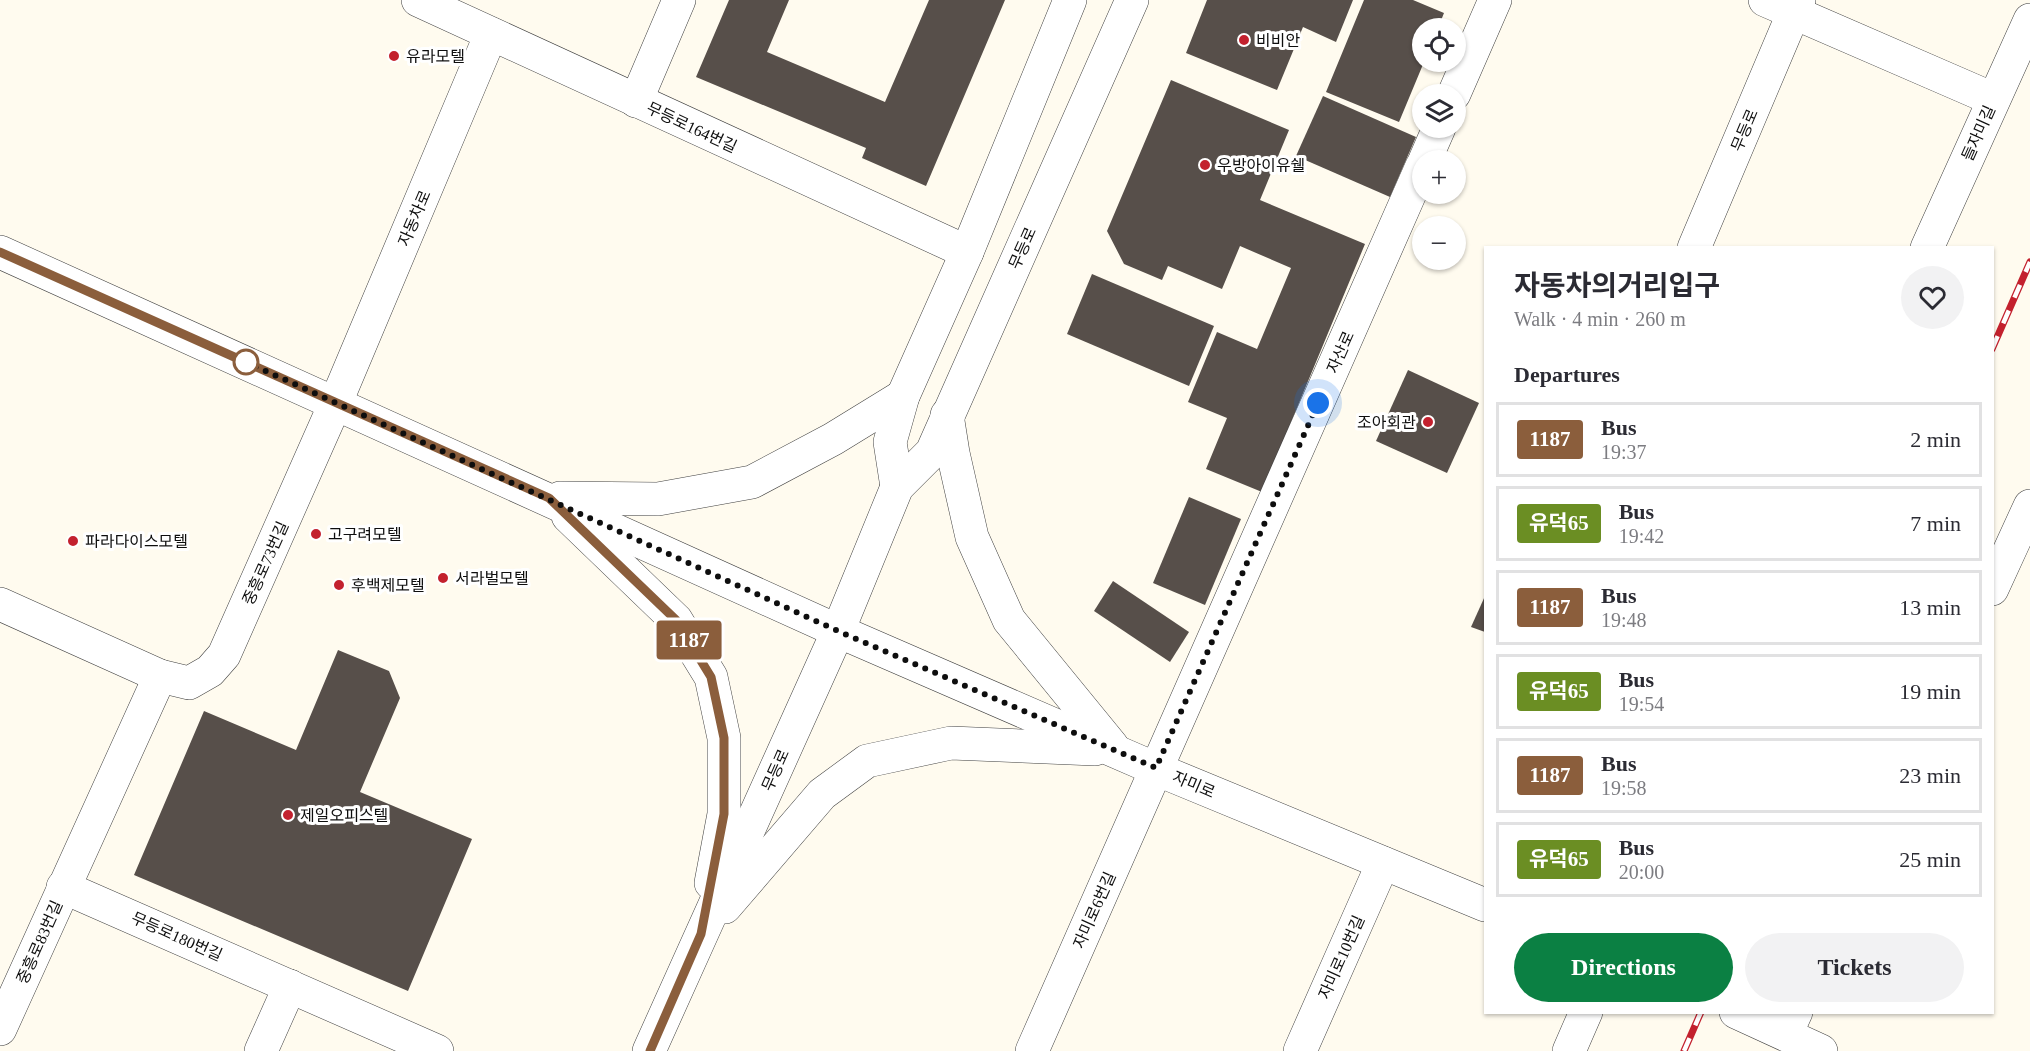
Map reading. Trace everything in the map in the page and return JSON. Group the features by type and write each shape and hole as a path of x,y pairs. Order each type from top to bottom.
{"street":[{"name":"무등로164번길","path":"418,0 967,252"},
{"path":"636,101 680,0"},
{"path":"897,487 890,442 903,396 967,252 1070,0"},
{"name":"무등로","path":"650,1051 838,631 897,487 932,452 1132,0"},
{"path":"1458,84 1495,0"},
{"name":"무등로","path":"1695,246 1786,4 1993,99"},
{"name":"들자미길","path":"1928,246 2030,20"},
{"name":"자동차로","path":"336,402 491,34"},
{"name":"자산로","path":"1156,768 1412,189"},
{"path":"0,252 549,498 838,631"},
{"path":"549,498 658,499 752,482 833,439 903,396"},
{"name":"중흥로73번길","path":"0,604 160,676 189,683 210,671 224,655 336,402"},
{"path":"947,416 972,537 1009,620 1115,750"},
{"path":"549,498 676,620 711,677 724,738 724,814 701,934"},
{"path":"1994,585 2030,506"},
{"name":"자미로","path":"838,631 1156,768 1484,905"},
{"path":"63,887 160,676"},
{"path":"701,934 822,794 867,761 951,742 1115,750"},
{"name":"자미로6번길","path":"1032,1051 1156,768"},
{"name":"자미로10번길","path":"1300,1051 1383,863"},
{"name":"무등로180번길","path":"63,887 437,1051"},
{"name":"중흥로83번길","path":"0,1029 63,887"},
{"path":"261,1051 290,986"},
{"path":"1569,1051 1585,1014"},
{"path":"1745,1014 1791,1024 1821,1051"}],"building":[{"path":"729,0 789,0 767,52 885,102 929,0 1005,0 926,186 862,158 866,148 696,77"},
{"name":"비비안","path":"1207,0 1353,0 1336,42 1303,27 1277,90 1186,53"},
{"path":"1364,0 1413,0 1444,13 1442,18 1412,18 1412,72 1420,72 1415,84 1412,84 1412,91 1399,122 1326,92"},
{"path":"1171,80 1289,130 1260,200 1365,244 1262,492 1206,469 1227,418 1188,402 1217,332 1257,349 1291,268 1240,246 1222,289 1168,266 1162,280 1124,264 1107,231"},
{"path":"1323,96 1416,138 1390,197 1296,156"},
{"path":"1092,274 1214,326 1189,386 1067,334"},
{"name":"조아회관","path":"1408,370 1479,403 1447,473 1376,441"},
{"path":"1189,497 1241,519 1205,605 1153,583"},
{"path":"1113,581 1189,632 1170,662 1094,611"},
{"path":"1484,598 1484,632 1471,627"},
{"name":"제일오피스텔","path":"338,650 389,671 400,698 360,792 472,839 408,991 134,875 204,711 296,750"}],"railway":[{"path":"1994,344 2030,262"},
{"path":"1684,1051 1700,1014"}],"bus line":[{"name":"1187","path":"0,252 549,498 676,620 711,677 724,738 724,814 701,934 650,1051"}],"place":[{"name":"비비안","path":"1244,40"},
{"name":"유라모텔","path":"394,56"},
{"name":"우방아이유쉘","path":"1205,165"},
{"name":"조아회관","path":"1428,422"},
{"name":"고구려모텔","path":"316,534"},
{"name":"파라다이스모텔","path":"73,541"},
{"name":"서라벌모텔","path":"443,578"},
{"name":"후백제모텔","path":"339,585"},
{"name":"제일오피스텔","path":"288,815"}],"route":[{"path":"246,362 838,631 1156,768 1318,403"}]}
